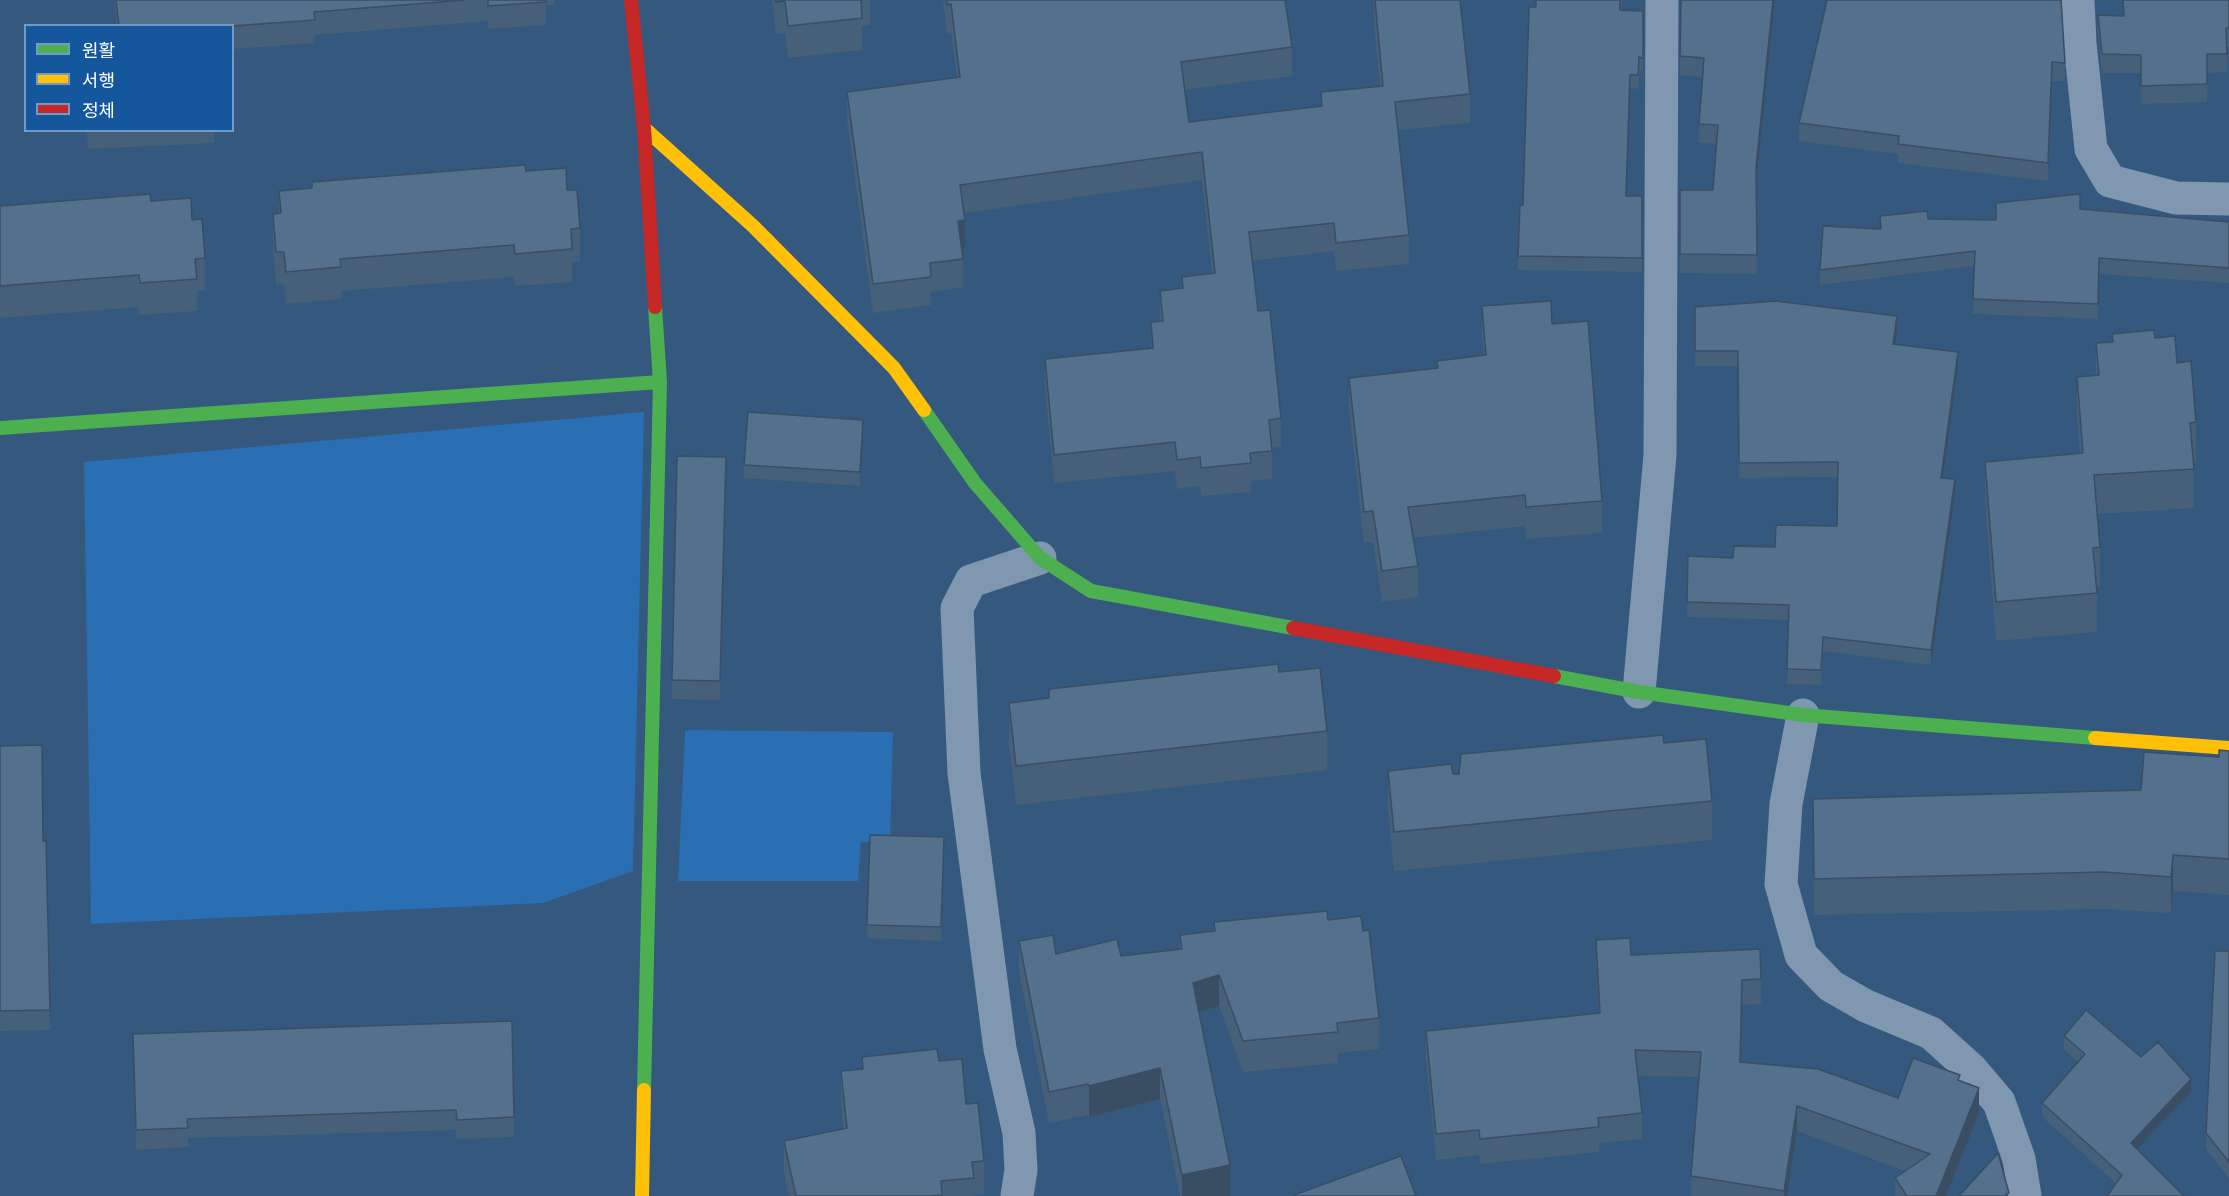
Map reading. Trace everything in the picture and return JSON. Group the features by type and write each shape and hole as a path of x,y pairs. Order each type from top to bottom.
{"street":[{"path":"631,0 644,128 660,382 642,1196"},
{"path":"1639,692 1660,455 1662,0"},
{"path":"2078,0 2091,148 2110,181 2176,198 2229,199"},
{"path":"644,128 753,226 894,368 975,483 1040,558 1091,591 1639,692 1803,715 2229,748"},
{"path":"0,428 660,382"},
{"path":"1017,1196 1021,1170 1019,1133 1000,1049 964,773 957,608 971,581 1040,558"},
{"path":"1803,715 1786,804 1781,884 1801,955 1831,986 1866,1006 1931,1033 1971,1069 1999,1102 2019,1159 2025,1196"}],"shaded area":[{"path":"644,412 633,871 543,903 91,924 84,462"},
{"path":"685,730 893,732 890,842 861,842 858,881 678,881"}],"building":[{"path":"116,0 465,0 314,12 315,20 234,26 234,24 119,24"},
{"path":"488,0 546,0 546,2 488,6"},
{"path":"775,0 861,0 862,18 788,26 785,1 776,2"},
{"path":"947,0 1285,0 1292,47 1181,62 1189,122 1322,106 1321,92 1383,86 1375,0 1460,0 1470,94 1395,102 1409,235 1336,243 1334,223 1249,232 1258,311 1270,310 1281,418 1269,420 1272,451 1250,453 1251,463 1201,468 1200,457 1177,460 1175,442 1054,455 1045,359 1153,348 1151,322 1163,321 1160,291 1183,288 1182,277 1215,273 1202,152 960,185 965,220 958,221 963,259 930,263 931,277 873,284 847,92 960,77 951,4 947,5"},
{"path":"1536,0 1620,0 1620,10 1643,11 1643,58 1639,57 1638,75 1630,75 1626,196 1642,196 1642,258 1518,256 1520,205 1523,205 1529,7 1536,7"},
{"path":"1681,0 1773,0 1756,168 1757,255 1680,254 1680,190 1713,190 1718,125 1699,124 1704,58 1680,56"},
{"path":"1827,0 2061,0 2065,63 2052,62 2048,163 1898,144 1899,136 1799,123"},
{"path":"2123,0 2229,0 2229,28 2226,28 2227,54 2207,54 2207,84 2141,86 2141,55 2102,54 2098,15 2124,16"},
{"path":"525,165 526,171 566,168 567,190 577,190 580,228 571,229 572,249 515,254 514,245 340,259 341,267 286,272 284,252 276,252 273,214 281,213 279,191 312,188 312,182"},
{"path":"150,194 151,201 191,198 192,220 202,219 205,258 195,259 197,279 140,283 139,275 0,286 0,206"},
{"path":"2080,194 2080,209 2229,222 2229,268 2099,258 2098,304 1973,299 1975,251 1820,270 1823,226 1881,229 1880,216 1927,211 1928,219 1996,220 1996,203"},
{"path":"1551,301 1552,324 1588,321 1602,501 1526,507 1525,495 1408,507 1418,566 1382,571 1373,511 1364,512 1349,378 1438,368 1437,361 1486,355 1482,306"},
{"path":"1776,301 1897,316 1893,344 1958,352 1941,478 1955,479 1931,650 1823,637 1821,670 1787,669 1789,605 1687,602 1688,556 1733,558 1734,546 1775,547 1776,525 1837,526 1838,462 1739,463 1738,351 1695,351 1695,307"},
{"path":"2154,330 2155,338 2175,336 2177,363 2191,361 2196,422 2190,423 2194,469 2094,475 2100,547 2093,548 2097,593 1996,602 1985,462 2083,453 2077,377 2099,375 2096,343 2113,342 2112,334"},
{"path":"748,412 863,420 860,472 744,465"},
{"path":"677,456 726,457 720,681 672,680"},
{"path":"1278,664 1279,672 1320,668 1327,731 1016,766 1009,703 1049,698 1049,689"},
{"path":"1663,735 1664,743 1706,739 1712,801 1394,832 1388,771 1451,764 1453,774 1459,774 1461,754"},
{"path":"42,745 43,841 46,841 50,1010 0,1011 0,746"},
{"path":"2219,750 2229,751 2229,859 2173,855 2171,877 2104,872 1814,879 1813,799 2141,790 2144,752 2219,757"},
{"path":"870,835 944,837 941,927 867,925"},
{"path":"1327,911 1328,920 1361,916 1363,931 1369,930 1379,1018 1337,1023 1338,1032 1243,1041 1219,975 1193,983 1230,1165 1182,1175 1160,1068 1089,1086 1088,1084 1049,1092 1019,941 1053,935 1056,954 1117,939 1121,956 1182,949 1180,935 1215,931 1214,922"},
{"path":"1630,938 1631,955 1760,949 1761,979 1742,980 1740,1062 1818,1069 1898,1098 1913,1058 1960,1075 1958,1080 1979,1088 1936,1196 1907,1196 1895,1178 1930,1154 1797,1106 1784,1191 1691,1176 1701,1052 1635,1050 1642,1113 1598,1118 1599,1127 1480,1139 1479,1130 1436,1134 1426,1031 1600,1013 1596,940"},
{"path":"2215,951 2229,951 2229,1162 2206,1133"},
{"path":"2086,1010 2141,1057 2158,1042 2191,1079 2131,1143 2184,1196 2107,1196 2122,1175 2042,1103 2085,1054 2064,1036"},
{"path":"512,1021 514,1117 457,1120 456,1110 187,1119 188,1128 136,1130 133,1034"},
{"path":"937,1049 939,1061 962,1059 966,1104 978,1103 984,1161 972,1162 974,1178 941,1181 942,1195 796,1196 784,1141 847,1128 841,1071 863,1069 862,1057"},
{"path":"1998,1153 2009,1193 2006,1196 1959,1196"},
{"path":"1401,1156 1416,1196 1294,1195"}],"traffic: fast":[{"path":"644,1090 660,382 655,307"},
{"path":"0,428 660,382"},
{"path":"924,410 975,483 1040,558 1091,591 1293,628"},
{"path":"1554,676 1639,692 1803,715 2095,738"}],"traffic: slow":[{"path":"644,128 753,226 894,368 924,410"},
{"path":"2095,738 2229,748"},
{"path":"642,1196 644,1090"}],"traffic: jam":[{"path":"631,0 644,128 655,307"},
{"path":"1293,628 1554,676"}]}
